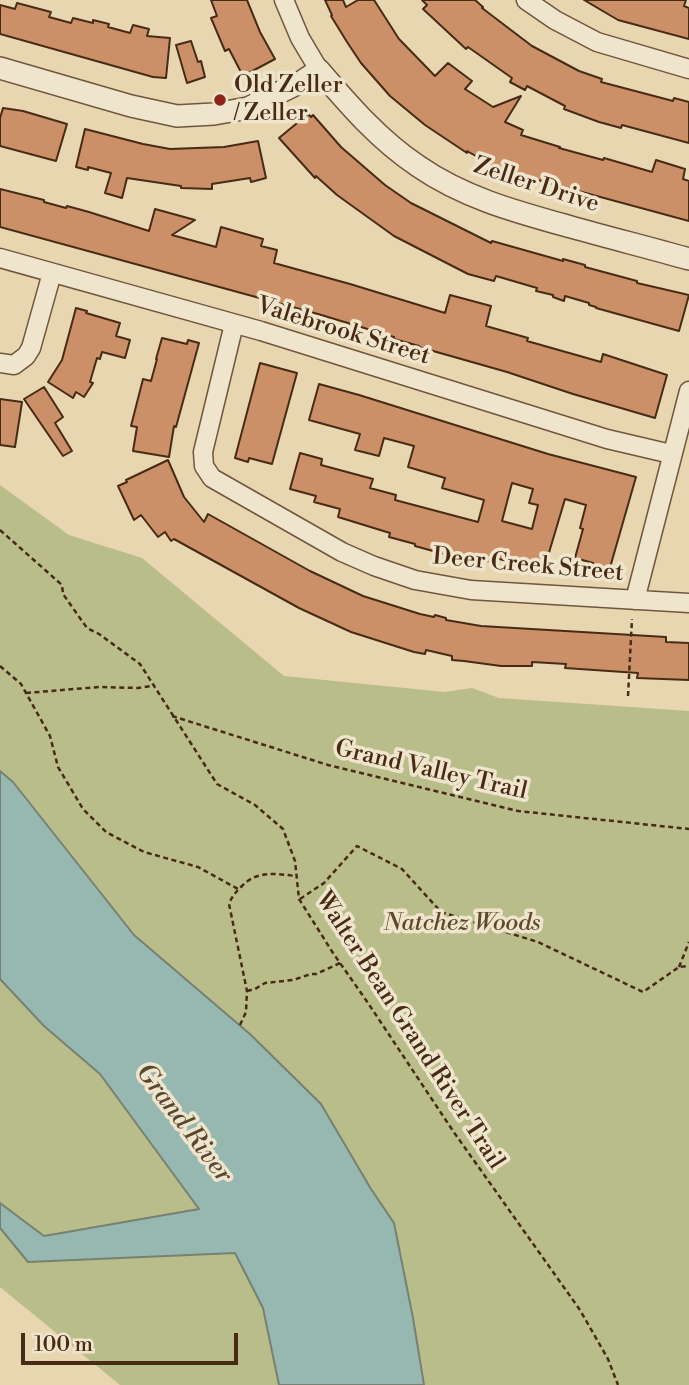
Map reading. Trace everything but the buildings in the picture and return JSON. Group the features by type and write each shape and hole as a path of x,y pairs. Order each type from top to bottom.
{"street":[{"name":"Zeller Drive","path":"284,0 300,38 319,70 362,119 415,165 475,198 516,212 689,259"},
{"path":"526,0 555,20 597,42 689,69"},
{"path":"0,68 131,106 177,116 214,114 248,108 319,70"},
{"name":"Valebrook Street","path":"1,264 52,273 234,324 607,439 671,454"},
{"path":"0,363 14,365 32,348 52,273"},
{"name":"Deer Creek Street","path":"234,324 203,452 204,466 212,478 342,552 415,580 471,590 689,603"},
{"path":"635,600 689,391"}],"path":[{"name":"Walter Bean Grand River Trail","path":"0,530 62,584 63,594 87,628 139,664 217,784 256,805 283,829 295,861 299,900 476,1165 580,1310 608,1359 618,1385"},
{"path":"628,696 632,619"},
{"path":"0,666 21,684 50,736 58,767 83,809 106,832 144,852 198,867 238,890"},
{"path":"26,693 154,686"},
{"name":"Grand Valley Trail","path":"172,716 327,765 518,811 689,830"},
{"path":"299,900 324,883 357,846 402,869 441,912 538,942 643,992 679,967 689,966"},
{"path":"240,1025 246,1012 247,991 229,905 232,896 248,879 261,874 296,876"},
{"path":"679,967 689,942"},
{"path":"247,991 265,983 316,974 340,963"}],"green space":[{"name":"Natchez Woods","path":"0,485 69,535 142,558 284,676 445,692 472,688 499,698 689,711 689,1385 424,1385 394,1223 321,1104 251,1035 134,935 13,782 0,771"},
{"path":"0,979 44,1026 100,1074 199,1209 43,1236 0,1203"},
{"path":"0,1228 29,1262 235,1253 263,1308 279,1385 120,1385 0,1287"}],"water":[{"name":"Grand River","path":"0,771 13,782 134,935 251,1035 321,1104 394,1223 424,1385 279,1385 263,1308 235,1253 28,1262 0,1228 0,1203 44,1236 199,1209 100,1074 44,1026 0,979"}],"place":[{"name":"Old Zeller / Zeller","path":"220,100"}]}
